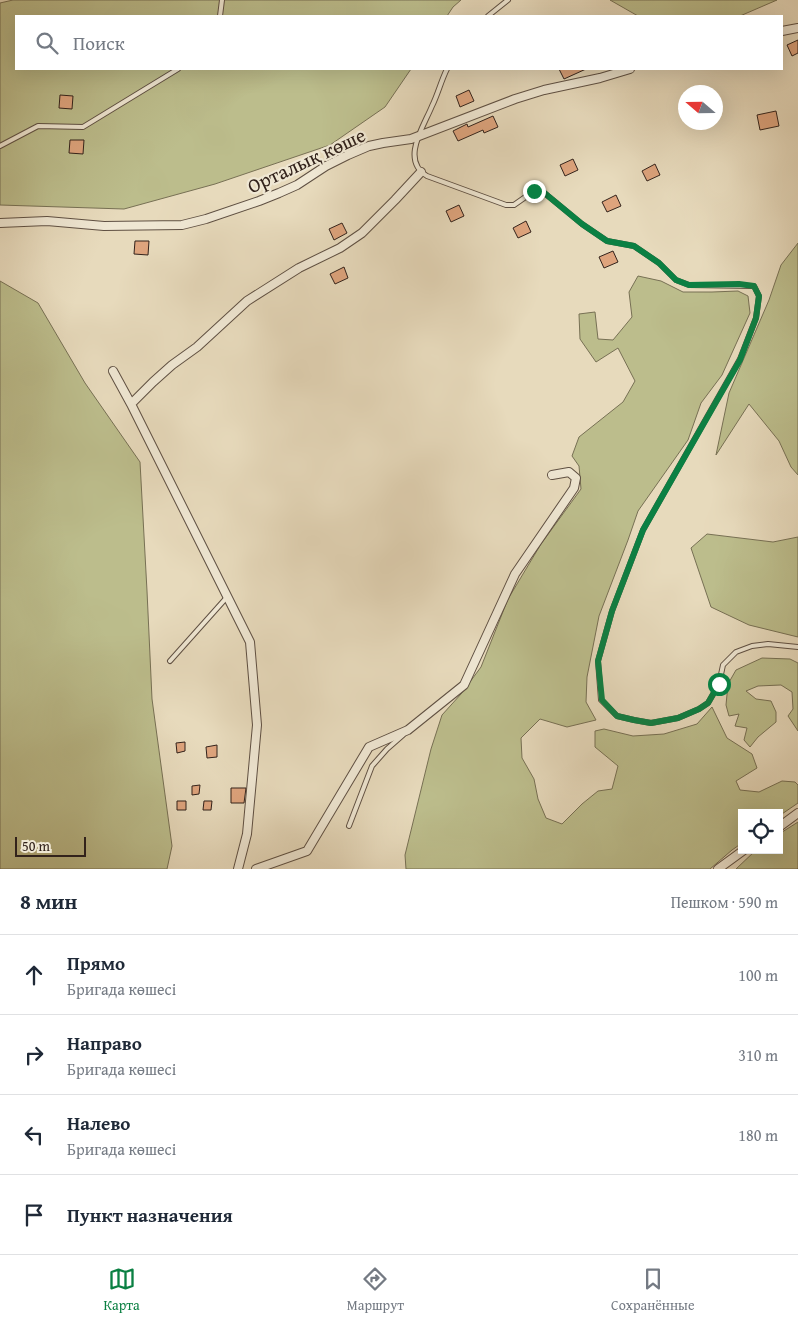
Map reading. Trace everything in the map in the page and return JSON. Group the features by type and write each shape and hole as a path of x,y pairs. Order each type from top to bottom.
{"street":[{"path":"783,30 798,28"},
{"name":"Орталық көше","path":"0,223 47,221 104,226 182,225 206,219 279,193 297,185 333,162 369,146 407,140 515,99 627,70"},
{"path":"131,404 172,365 197,348 247,301 299,268 340,248 362,232 396,200 421,172"},
{"path":"113,371 250,642 257,725 247,834 238,869"},
{"path":"256,869 307,851 369,747 408,730 464,685 515,574 574,488 576,478 569,472 552,475"},
{"path":"783,824 798,813"},
{"path":"718,869 739,854"}],"lane":[{"path":"220,15 222,0"},
{"path":"489,15 508,0"},
{"path":"0,146 38,126 83,127 176,70"},
{"path":"447,70 418,136 414,158 416,166 421,172 427,176 506,205 514,205 534,191 542,191 582,224 607,241 634,246 659,263 676,280 689,285 739,284 754,286 759,296 756,318 740,360 643,530 612,611 598,661 602,700 617,716 651,723 678,718 708,703 719,684 723,665 736,652 752,646 768,644 798,647"},
{"path":"170,660 228,596"},
{"path":"350,826 372,766 408,730"}],"green space":[{"path":"13,0 461,0 448,15 15,15 15,70 410,70 385,107 330,145 215,184 124,209 0,205 0,3"},
{"path":"610,0 777,0 742,15 636,15"},
{"path":"798,243 798,475 791,467 779,441 749,404 716,455 729,393 769,300 781,265"},
{"path":"638,276 661,281 683,292 738,291 748,296 750,313 722,375 701,403 688,440 638,511 599,616 587,677 586,702 596,720 567,727 540,719 521,738 522,758 534,779 538,799 546,818 562,824 598,791 612,789 618,766 595,747 595,731 604,729 633,736 664,734 697,724 712,707 727,738 752,754 757,768 736,781 740,790 759,792 782,781 795,782 798,785 798,803 783,813 783,809 738,809 738,846 710,869 406,869 405,855 431,749 442,715 461,694 481,667 508,599 541,544 581,489 579,466 572,456 579,437 623,402 635,381 618,348 596,362 580,339 579,314 595,312 598,339 613,340 632,317 629,292"},
{"path":"0,281 38,303 85,383 140,462 152,699 172,846 167,869 0,869"},
{"path":"707,534 773,542 798,537 798,637 749,625 711,607 691,548"},
{"path":"762,658 790,659 798,663 798,731 788,716 793,709 792,692 781,685 758,686 746,691 756,699 771,701 776,712 776,722 758,737 750,747 744,740 747,728 735,726 739,714 729,716 726,705 728,684 736,670"},
{"path":"798,822 797,869 736,869 752,854 783,854 783,831"}],"building":[{"path":"798,40 798,53 792,56 787,45"},
{"path":"560,70 584,70 564,79"},
{"path":"469,90 474,101 460,107 456,96"},
{"path":"60,95 73,96 72,109 59,108"},
{"path":"776,111 779,126 760,130 757,115"},
{"path":"493,116 498,127 484,133 483,130 458,141 453,131 467,124 468,127"},
{"path":"70,140 84,140 83,154 69,153"},
{"path":"573,159 578,170 565,176 560,165"},
{"path":"655,164 660,175 647,181 642,171"},
{"path":"616,195 621,206 607,212 602,202"},
{"path":"459,205 464,216 451,222 446,211"},
{"path":"526,221 531,232 518,238 513,228"},
{"path":"342,223 347,233 334,240 329,229"},
{"path":"135,241 149,241 148,255 134,254"},
{"path":"613,251 618,262 604,268 599,257"},
{"path":"344,267 348,278 335,284 330,274"},
{"path":"185,742 185,751 177,753 176,743"},
{"path":"217,745 217,757 207,758 206,747"},
{"path":"200,785 199,794 192,795 192,786"},
{"path":"231,788 246,788 244,803 231,803"},
{"path":"177,801 186,801 186,810 177,810"},
{"path":"204,801 212,801 211,810 203,810"}],"route":[{"path":"534,191 542,191 582,224 607,241 634,246 659,263 676,280 689,285 739,284 754,286 759,296 756,318 740,360 643,530 612,611 598,661 602,700 617,716 634,720 651,723 678,718 708,703 719,684"}]}
